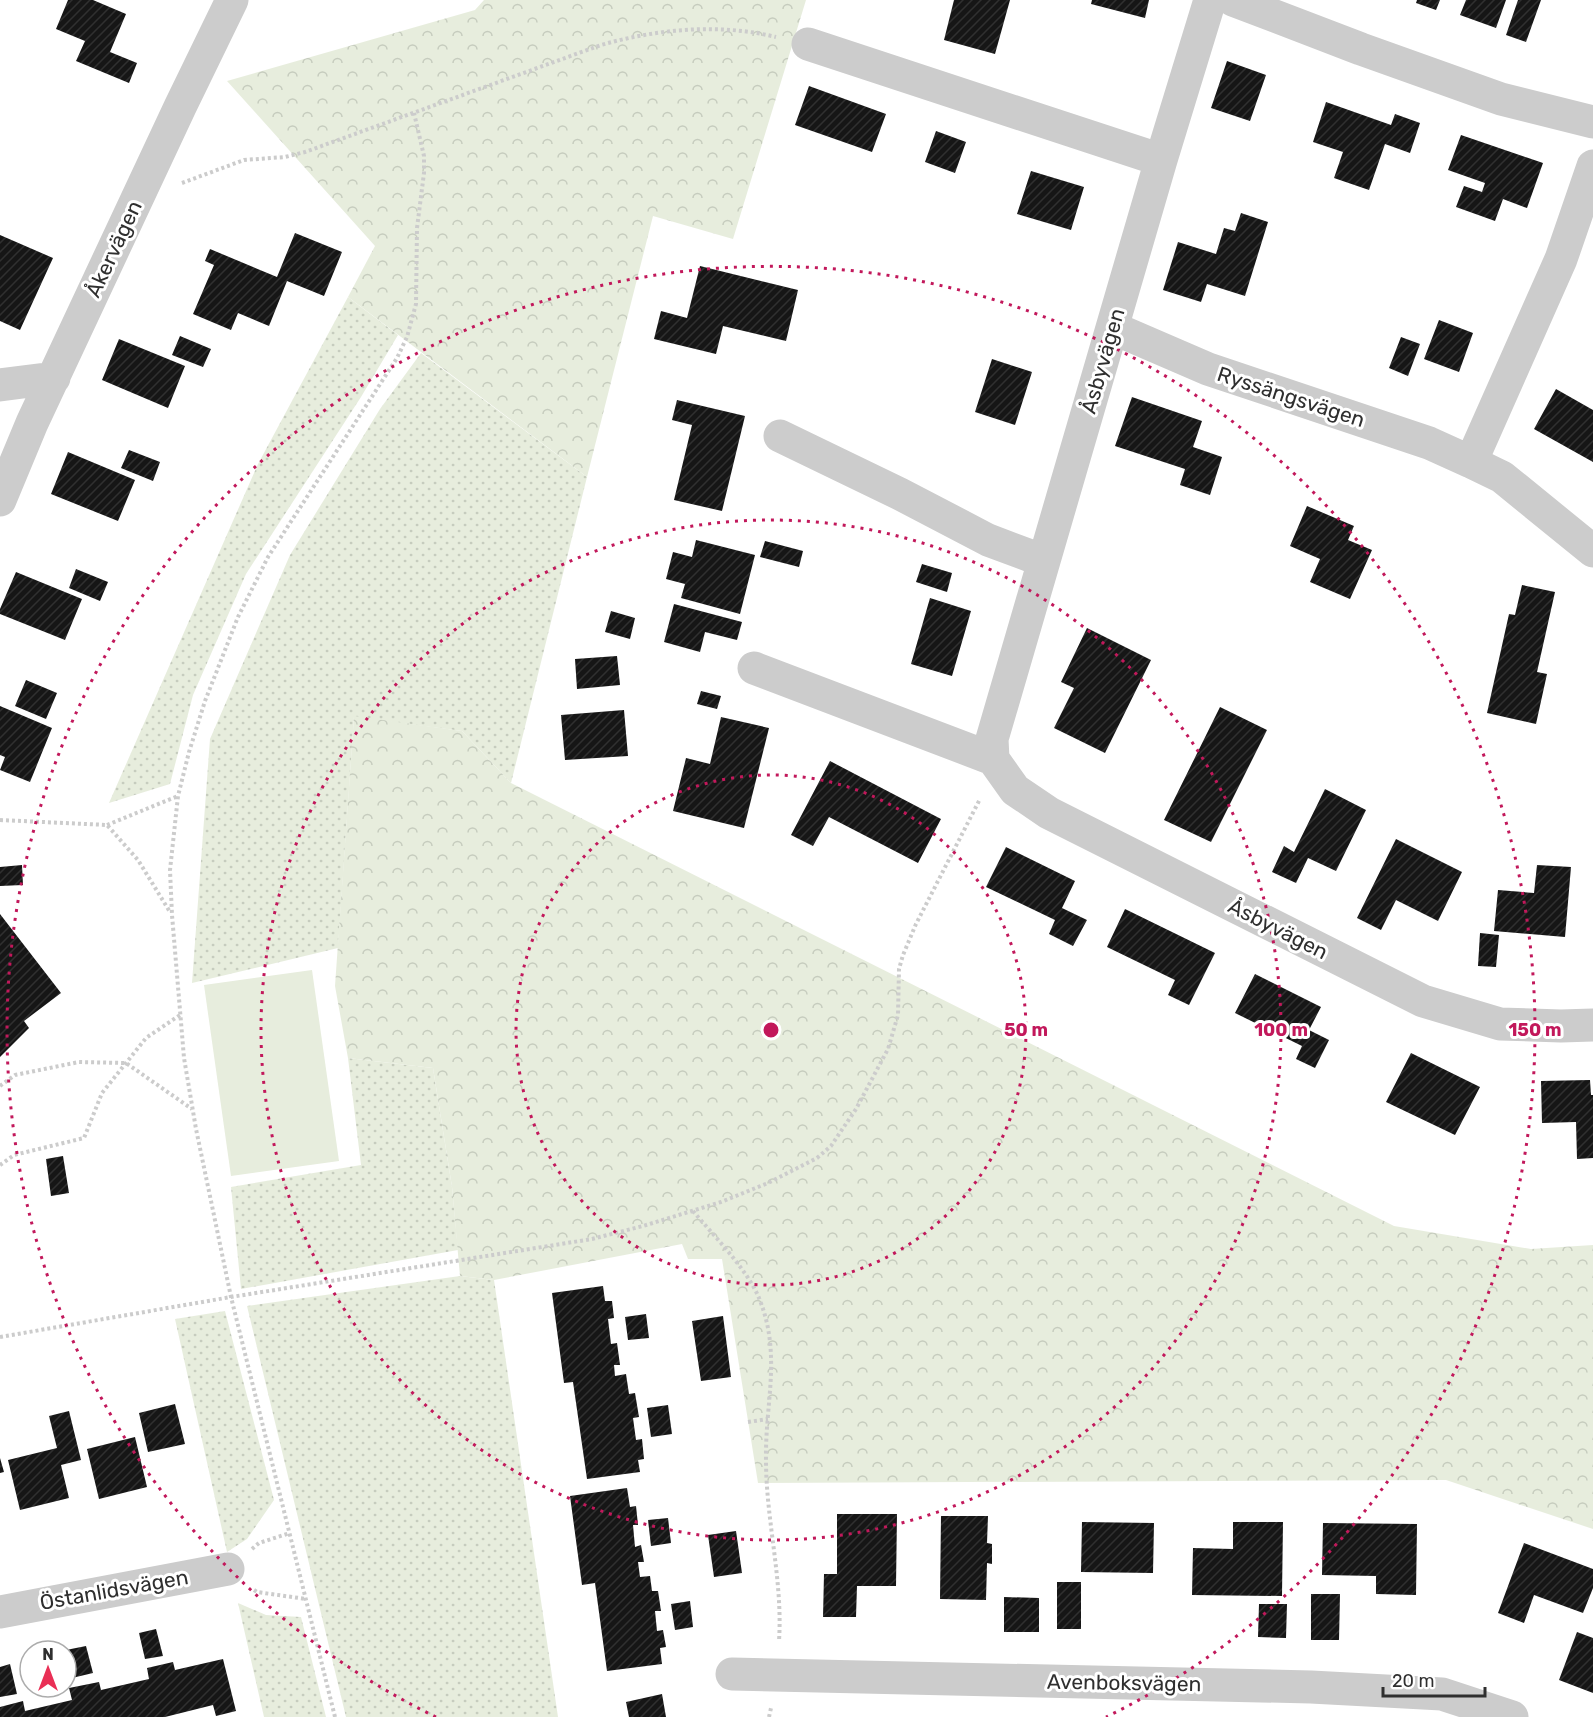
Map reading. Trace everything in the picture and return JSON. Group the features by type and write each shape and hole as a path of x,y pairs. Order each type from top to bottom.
{"street":[{"name":"Åkervägen","path":"0,500 32,423 232,0"},
{"name":"Åsbyvägen","path":"1210,0 992,739 1000,769 1015,790 1049,813 1423,1001 1500,1024 1593,1025"},
{"path":"1233,0 1360,49 1501,99 1593,122"},
{"path":"808,44 1161,160"},
{"path":"1471,462 1561,259 1593,166"},
{"name":"Ryssängsvägen","path":"1113,328 1208,369 1429,443 1471,462 1503,477 1593,551"},
{"path":"0,385 54,378"},
{"path":"780,436 988,540 1044,561"},
{"name":"Åsbyvägen","path":"754,668 1000,769"},
{"name":"Östanlidsvägen","path":"0,1611 228,1569"},
{"name":"Avenboksvägen","path":"732,1674 1311,1687 1442,1694 1512,1717"}],"path":[{"path":"145,185 165,190 244,160 285,157 305,152 601,45 628,38 659,32 727,30 765,34 808,44"},
{"path":"335,1717 231,1297 193,1109 184,1058 170,870 178,796 189,752 205,701 238,616 268,557 397,358 407,337 416,304 417,228 424,173 424,156 414,113"},
{"path":"0,1336 592,1239 721,1202 768,1183 818,1158 831,1146 856,1109 888,1049 898,1015 899,969 903,955 916,924 983,793 1000,769"},
{"path":"0,820 107,825 178,796"},
{"path":"107,825 138,860 172,915"},
{"path":"0,1165 14,1155 84,1138 102,1094 126,1063 146,1038 180,1014"},
{"path":"0,1086 15,1075 79,1062 126,1063 193,1109"},
{"path":"693,1211 748,1278 761,1304 771,1346 772,1368 766,1460 779,1584 780,1628 777,1675 769,1717"},
{"path":"748,1422 768,1419"},
{"path":"228,1569 257,1593 306,1599"}],"green space":[{"path":"484,0 806,0 733,239 653,216 587,477 348,297 375,246 227,81 475,10"},
{"path":"348,297 398,335 361,397 246,574 193,695 170,784 109,803 258,464"},
{"path":"421,353 587,477 511,783 462,731 354,717 338,948 192,983 210,739 290,555 380,409"},
{"path":"354,716 462,731 511,783 1394,1226 1531,1249 1593,1245 1593,1529 1446,1480 758,1483 722,1259 688,1259 682,1244 494,1280 460,1276 452,1187 433,1068 348,1058 335,986"},
{"path":"312,970 339,1161 231,1176 204,985"},
{"path":"348,1058 433,1068 452,1187 458,1250 241,1289 231,1187 361,1165"},
{"path":"460,1276 494,1280 558,1717 346,1717 247,1306"},
{"path":"225,1311 274,1500 247,1539 227,1552 175,1319"},
{"path":"238,1603 266,1615 301,1617 326,1717 264,1717"}],"building":[{"path":"68,0 93,0 126,14 110,52 137,63 129,83 76,61 85,41 56,29"},
{"path":"954,0 1010,0 995,54 944,40"},
{"path":"1092,0 1149,0 1145,18 1091,4"},
{"path":"1417,0 1440,0 1436,10 1416,3"},
{"path":"1466,0 1506,0 1496,28 1460,15"},
{"path":"1518,0 1541,0 1526,42 1506,35"},
{"path":"1227,61 1266,75 1250,121 1211,108"},
{"path":"809,86 886,114 872,152 795,125"},
{"path":"1326,102 1391,125 1395,114 1420,123 1410,153 1385,144 1369,190 1334,178 1343,152 1313,142"},
{"path":"936,131 966,142 955,173 925,162"},
{"path":"1461,135 1543,163 1527,208 1503,199 1495,221 1456,207 1464,186 1482,192 1485,183 1448,170"},
{"path":"1031,171 1084,187 1071,230 1017,214"},
{"path":"1241,213 1268,222 1245,296 1207,284 1201,302 1163,290 1178,242 1216,254 1224,228 1235,231"},
{"path":"295,233 342,252 324,296 287,281 269,326 238,313 231,330 193,314 214,265 205,261 210,249 277,277"},
{"path":"0,235 53,258 20,330 0,321"},
{"path":"700,266 798,290 786,341 723,326 716,354 654,339 661,311 687,318"},
{"path":"1439,320 1473,333 1459,372 1424,359"},
{"path":"180,336 211,349 203,367 172,355"},
{"path":"1401,337 1420,344 1408,376 1389,368"},
{"path":"119,339 185,366 168,408 102,380"},
{"path":"992,359 1032,372 1015,425 975,412"},
{"path":"1556,389 1593,410 1593,462 1534,429"},
{"path":"1132,397 1202,421 1193,447 1222,457 1210,495 1180,485 1185,469 1115,446"},
{"path":"677,400 745,416 722,511 674,500 692,425 672,420"},
{"path":"129,450 160,462 153,481 121,468"},
{"path":"68,452 135,480 118,521 51,494"},
{"path":"1307,506 1354,526 1348,540 1372,550 1350,599 1310,582 1320,559 1290,546"},
{"path":"696,540 755,555 740,614 681,598 685,584 666,579 673,552 692,557"},
{"path":"765,541 803,551 799,567 760,557"},
{"path":"922,564 952,573 947,592 916,582"},
{"path":"76,569 108,582 100,601 69,588"},
{"path":"16,572 82,599 65,640 0,614"},
{"path":"1522,585 1555,592 1537,672 1547,674 1536,724 1487,713 1509,614 1515,615"},
{"path":"930,598 971,611 952,676 911,664"},
{"path":"674,604 742,622 737,640 705,632 700,652 664,642"},
{"path":"611,611 635,618 630,639 605,632"},
{"path":"1087,628 1151,660 1105,753 1054,728 1074,688 1061,682"},
{"path":"617,656 620,685 577,689 575,659"},
{"path":"26,680 57,693 46,719 15,706"},
{"path":"701,691 721,696 717,709 697,704"},
{"path":"0,706 52,728 30,782 0,770 5,757 0,755"},
{"path":"1220,707 1267,730 1211,842 1164,820"},
{"path":"624,710 628,756 565,760 561,715"},
{"path":"721,717 769,728 744,828 673,811 686,758 710,764"},
{"path":"830,761 941,819 918,863 829,817 813,846 791,835"},
{"path":"1325,789 1366,810 1336,871 1308,858 1296,883 1272,872 1284,846 1294,852"},
{"path":"1396,839 1462,872 1438,921 1396,900 1381,930 1357,918"},
{"path":"1006,847 1075,881 1062,908 1087,920 1073,946 1049,934 1055,920 986,887"},
{"path":"22,865 23,885 0,886 0,867"},
{"path":"1537,865 1571,867 1565,937 1494,931 1498,890 1534,893"},
{"path":"1125,909 1215,953 1189,1005 1168,995 1175,980 1107,947"},
{"path":"0,914 61,993 24,1021 29,1028 0,1057"},
{"path":"1480,933 1499,935 1496,967 1478,966"},
{"path":"1255,974 1321,1007 1309,1030 1329,1040 1315,1068 1296,1059 1302,1046 1235,1013"},
{"path":"1411,1053 1480,1087 1455,1135 1386,1102"},
{"path":"1590,1080 1591,1095 1593,1095 1593,1158 1577,1159 1576,1122 1542,1123 1541,1081"},
{"path":"63,1156 69,1193 51,1196 46,1159"},
{"path":"603,1286 605,1301 612,1301 614,1318 608,1319 611,1344 617,1343 620,1365 614,1365 615,1376 626,1374 629,1394 635,1393 639,1417 633,1418 636,1440 642,1439 644,1459 638,1460 640,1472 587,1479 573,1382 564,1383 552,1293"},
{"path":"646,1314 649,1338 628,1340 625,1317"},
{"path":"723,1316 731,1377 701,1381 692,1321"},
{"path":"175,1404 185,1444 148,1452 139,1413"},
{"path":"668,1405 672,1434 651,1437 647,1408"},
{"path":"69,1411 81,1460 61,1465 69,1498 20,1510 8,1460 57,1448 49,1416"},
{"path":"135,1437 147,1487 99,1499 87,1449"},
{"path":"0,1458 4,1472 0,1473"},
{"path":"627,1488 630,1507 636,1506 638,1525 633,1525 635,1547 641,1545 644,1562 638,1562 640,1577 650,1576 652,1591 658,1591 661,1611 655,1611 657,1631 663,1630 666,1647 660,1648 662,1664 607,1671 595,1583 582,1585 570,1496"},
{"path":"837,1514 897,1514 896,1586 857,1586 856,1617 823,1617 824,1574 837,1574"},
{"path":"941,1516 988,1516 987,1543 992,1544 992,1564 987,1563 986,1600 940,1599"},
{"path":"668,1518 671,1543 651,1546 648,1520"},
{"path":"1082,1522 1154,1523 1153,1573 1081,1572"},
{"path":"1233,1522 1283,1522 1282,1596 1192,1595 1193,1548 1233,1549"},
{"path":"1323,1523 1417,1524 1416,1595 1376,1594 1376,1576 1322,1575"},
{"path":"736,1531 742,1573 714,1577 708,1535"},
{"path":"1524,1543 1593,1569 1593,1588 1583,1613 1534,1595 1524,1623 1498,1613"},
{"path":"1057,1582 1081,1582 1081,1629 1057,1629"},
{"path":"1311,1594 1340,1594 1339,1640 1311,1640"},
{"path":"1004,1597 1039,1598 1039,1632 1004,1632"},
{"path":"690,1601 693,1627 675,1630 671,1604"},
{"path":"1259,1604 1287,1604 1286,1638 1258,1637"},
{"path":"156,1629 163,1656 145,1659 139,1633"},
{"path":"1577,1632 1593,1638 1593,1693 1559,1680"},
{"path":"86,1646 93,1673 78,1677 78,1648"},
{"path":"223,1659 236,1711 216,1716 213,1705 165,1717 0,1717 0,1707 23,1701 25,1711 78,1699 78,1686 99,1682 101,1690 149,1679 147,1668 173,1662 175,1670"},
{"path":"10,1664 17,1694 0,1697 0,1667"},
{"path":"662,1694 666,1717 629,1717 626,1702"}]}
